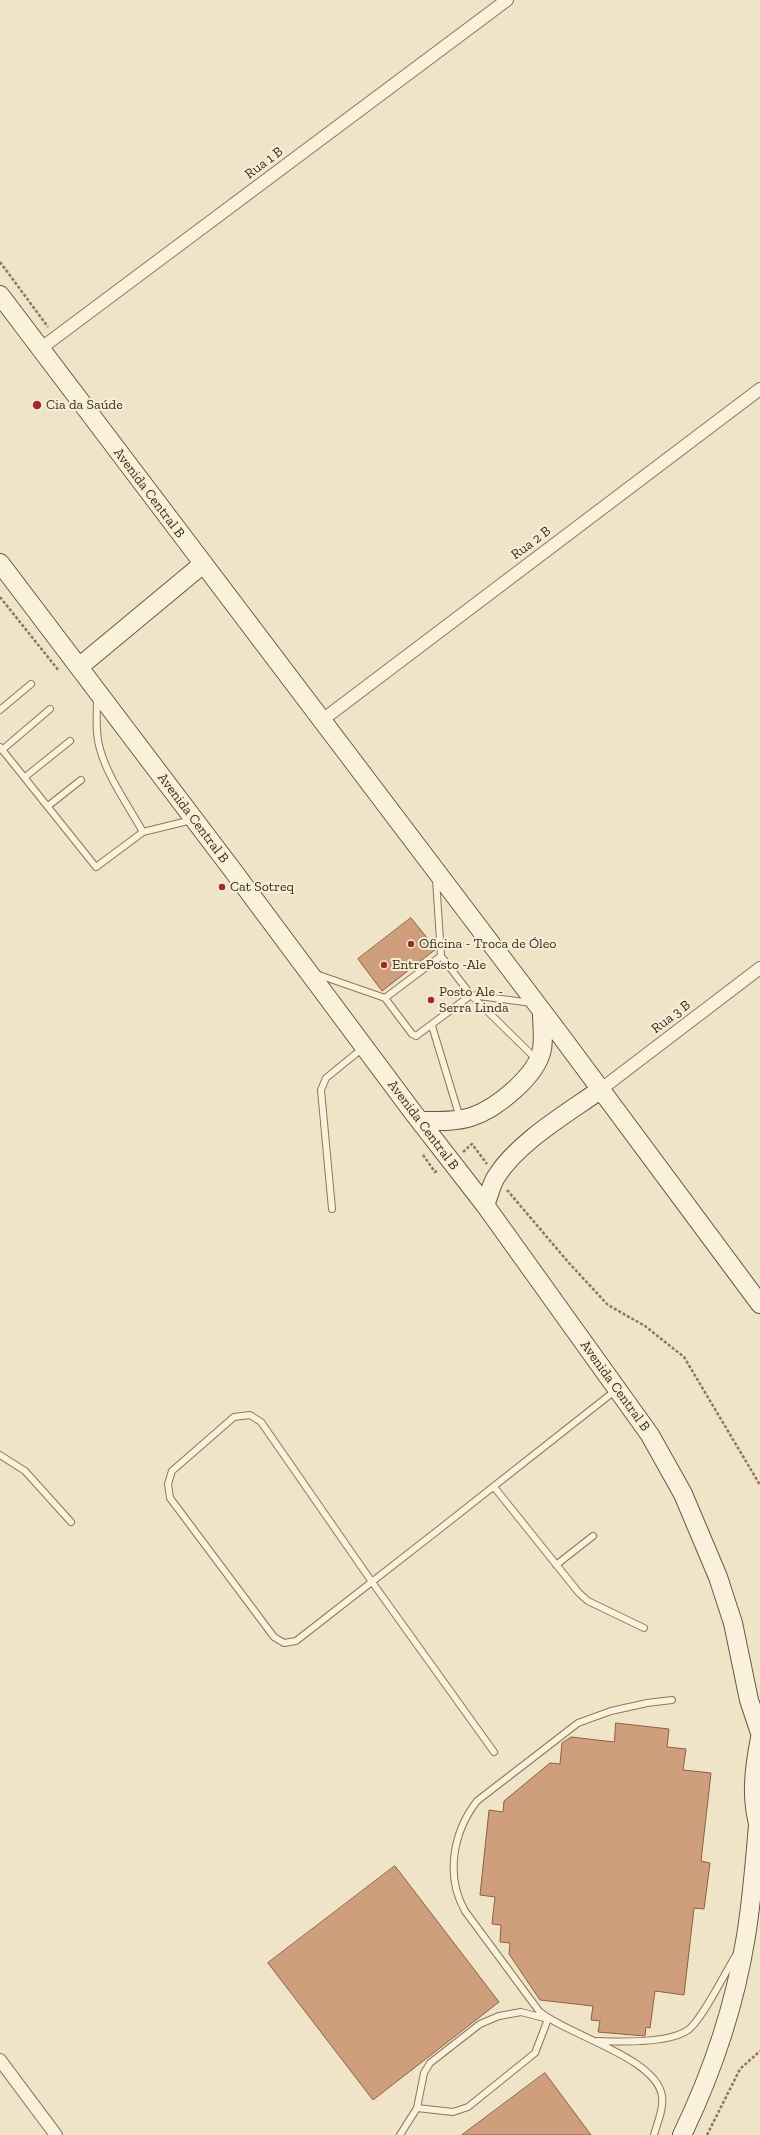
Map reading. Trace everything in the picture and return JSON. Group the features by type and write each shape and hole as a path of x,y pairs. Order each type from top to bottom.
{"main road":[{"name":"Avenida Central B","path":"0,295 539,1008 760,1304"},
{"name":"Avenida Central B","path":"0,563 420,1121 485,1205 618,1389 665,1460 706,1547 733,1623 749,1700 760,1733"},
{"path":"79,667 203,564"},
{"path":"420,1121 461,1120 473,1116 491,1108 519,1085 530,1074 542,1049 539,1008"},
{"path":"485,1205 496,1177 512,1156 528,1141 600,1090"},
{"path":"682,2135 704,2085 727,2018 746,1938 759,1827 754,1795 754,1765 760,1738"}],"street":[{"name":"Rua 1 B","path":"40,349 507,0"},
{"name":"Rua 2 B","path":"321,721 760,389"},
{"name":"Rua 3 B","path":"600,1090 760,968"},
{"path":"0,2060 56,2135"}],"lane":[{"path":"0,710 31,684"},
{"path":"97,691 97,733 99,748 105,764 142,832"},
{"path":"50,709 1,748 96,867 142,832 194,819"},
{"path":"25,777 70,741"},
{"path":"48,806 81,780"},
{"path":"435,872 441,956 471,995 537,1061"},
{"path":"385,998 441,956"},
{"path":"308,972 385,998 412,1034 416,1036 421,1035 471,995 539,1008"},
{"path":"432,1026 461,1120"},
{"path":"332,1209 320,1090 326,1078 365,1047"},
{"path":"494,1752 372,1582 261,1422 250,1414 234,1417 172,1471 168,1484 170,1498 274,1637 284,1643 296,1642 372,1582 494,1487 618,1389"},
{"path":"0,1455 25,1471 71,1522"},
{"path":"494,1487 556,1565 588,1601 644,1628"},
{"path":"556,1565 593,1536"},
{"path":"548,2019 539,2011 459,1901 453,1874 456,1851 462,1826 468,1812 477,1801 578,1723 610,1712 648,1703 672,1700"},
{"path":"596,2041 643,2040 676,2035 689,2030 699,2018 746,1938"},
{"path":"400,2135 417,2108 427,2067 480,2024 509,2013 530,2013 548,2019 596,2041 642,2068 660,2090 663,2100 654,2135"},
{"path":"417,2108 453,2112 468,2107 535,2053 548,2019"}],"path":[{"path":"0,262 56,337"},
{"path":"707,2135 740,2069 760,2051"}],"building":[{"path":"411,918 436,949 382,991 358,959"},
{"path":"616,1723 669,1729 667,1747 686,1749 683,1770 711,1773 701,1861 710,1863 704,1909 694,1908 684,1995 655,1991 650,2028 646,2027 645,2036 598,2032 600,2021 591,2020 593,2006 540,2000 509,1954 510,1943 500,1942 501,1925 492,1924 495,1897 480,1895 489,1810 503,1812 504,1801 550,1763 560,1764 562,1743 571,1737 614,1742"},
{"path":"395,1866 499,2002 373,2100 268,1963"},
{"path":"545,2073 591,2135 462,2135"}],"place":[{"name":"Cia da Saúde","path":"37,405"},
{"name":"Cat Sotreq","path":"222,887"},
{"name":"Oficina - Troca de Óleo","path":"411,944"},
{"name":"EntrePosto -Ale","path":"384,965"},
{"name":"Posto Ale - Serra Linda","path":"431,1000"}]}
